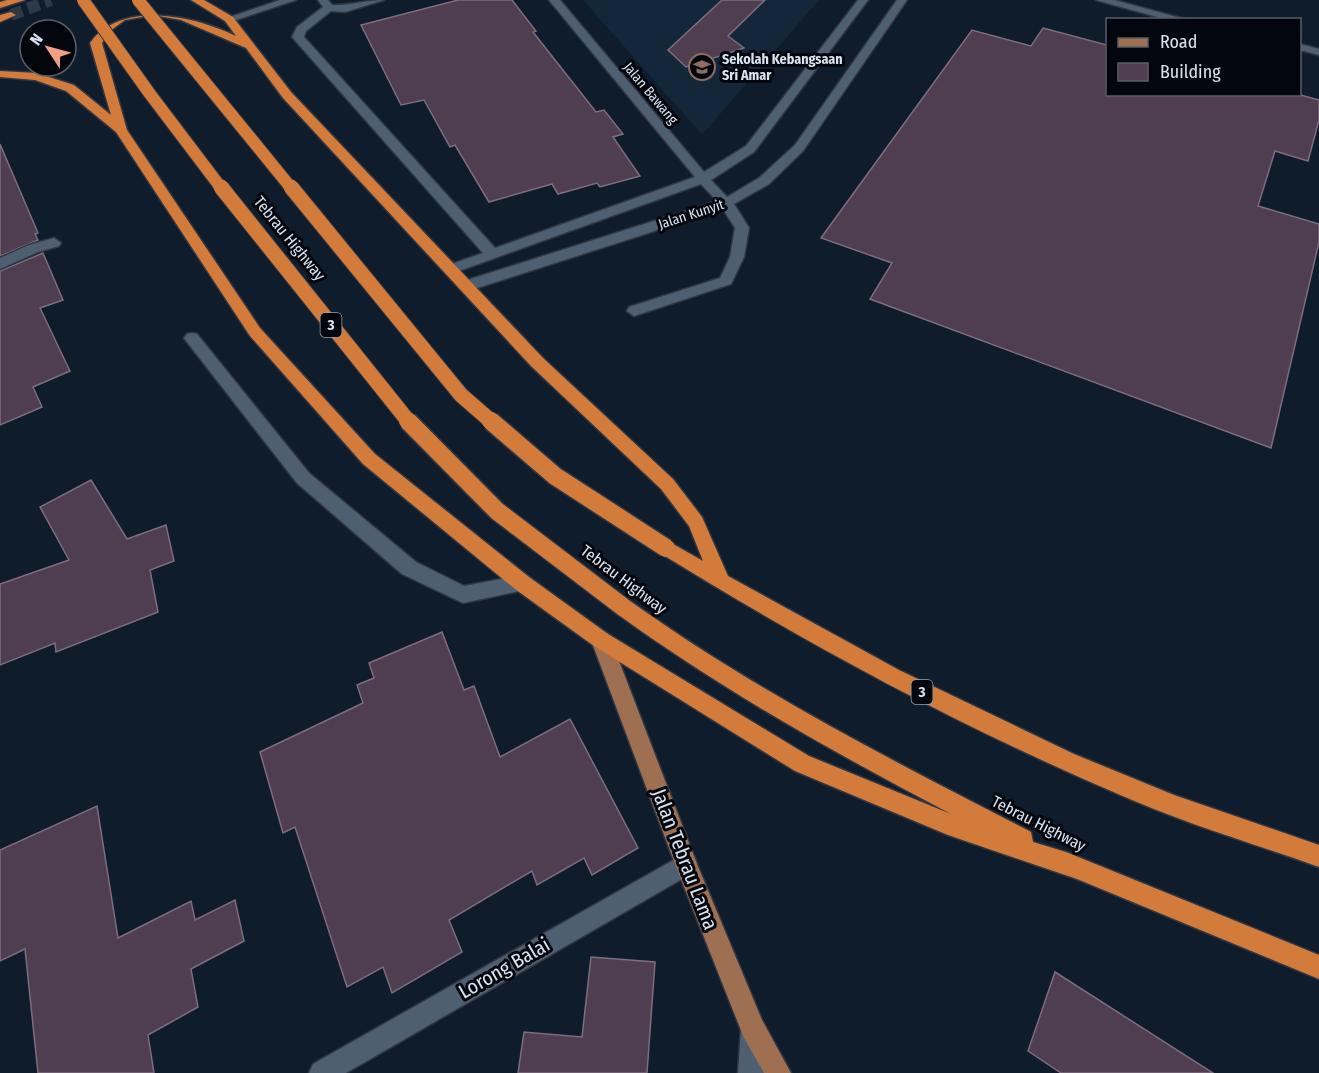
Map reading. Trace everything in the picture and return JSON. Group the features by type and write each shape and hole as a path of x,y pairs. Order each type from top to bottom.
{"highway":[{"path":"0,5 20,0"},
{"name":"Tebrau Highway","path":"83,0 150,94 201,160 414,428 497,511 655,631 805,726 1076,868 1319,967"},
{"name":"Tebrau Highway","path":"138,0 461,395 555,476 721,582 850,656 1059,758 1129,788 1319,856"},
{"path":"196,0 230,19 287,95 537,362 667,484 696,522 721,582"},
{"path":"121,130 96,43 103,28 136,11 168,10 184,15 250,47"},
{"path":"0,74 36,77 70,88 121,130 255,332 369,459 522,583 601,640 802,764 948,824 1076,868"}],"main road":[{"name":"Jalan Tebrau Lama","path":"601,640 686,864 753,1029 778,1073"}],"street":[{"path":"230,19 291,0"},
{"path":"379,0 345,9 326,4 301,29 298,37 492,254"},
{"name":"Jalan Bawang","path":"554,0 703,179 726,203 742,228 737,257 726,281 634,311"},
{"name":"Jalan Kunyit","path":"451,269 703,179 750,150 863,0"},
{"name":"Jalan Kunyit","path":"466,286 726,203 764,182 800,148 902,0"},
{"path":"1101,0 1175,18"},
{"path":"1301,48 1319,52"},
{"path":"0,264 34,248 54,243"},
{"path":"192,338 303,478 409,568 463,594 522,583"},
{"name":"Lorong Balai","path":"322,1073 686,864"},
{"path":"751,1073 753,1029"}],"shaded area":[{"name":"Sekolah Kebangsaan Sri Amar","path":"583,0 819,0 702,135"}],"building":[{"path":"458,0 512,0 536,31 533,32 596,112 604,110 623,134 613,137 640,176 600,187 597,183 558,194 552,184 489,202 455,145 450,147 424,100 401,105 361,25"},
{"path":"722,0 765,0 728,36 744,48 686,67 668,50"},
{"path":"1043,28 1106,45 1106,96 1301,95 1319,100 1319,120 1308,161 1275,151 1258,206 1319,224 1319,242 1271,448 870,299 892,263 821,238 972,30 1031,46"},
{"path":"0,144 38,233 35,234 38,240 0,256"},
{"path":"43,253 63,300 40,308 70,371 33,387 42,407 0,425 0,271"},
{"path":"91,480 127,539 166,525 174,561 150,570 158,612 56,652 55,643 0,665 0,584 69,560 40,507"},
{"path":"442,632 464,690 474,686 500,757 570,719 638,848 592,875 584,858 537,885 532,871 449,920 462,952 392,993 383,967 347,987 295,827 283,833 260,752 363,703 357,685 374,678 369,663"},
{"path":"97,806 118,938 191,901 195,920 235,900 244,941 191,969 198,1007 148,1035 154,1073 38,1073 25,949 0,961 0,850"},
{"path":"591,957 655,962 647,1073 518,1073 524,1032 582,1037"},
{"path":"1055,972 1213,1073 1061,1073 1028,1051"}],"tunnel":[{"path":"11,15 51,0"}],"place":[{"name":"Sekolah Kebangsaan Sri Amar","path":"702,67"}]}
